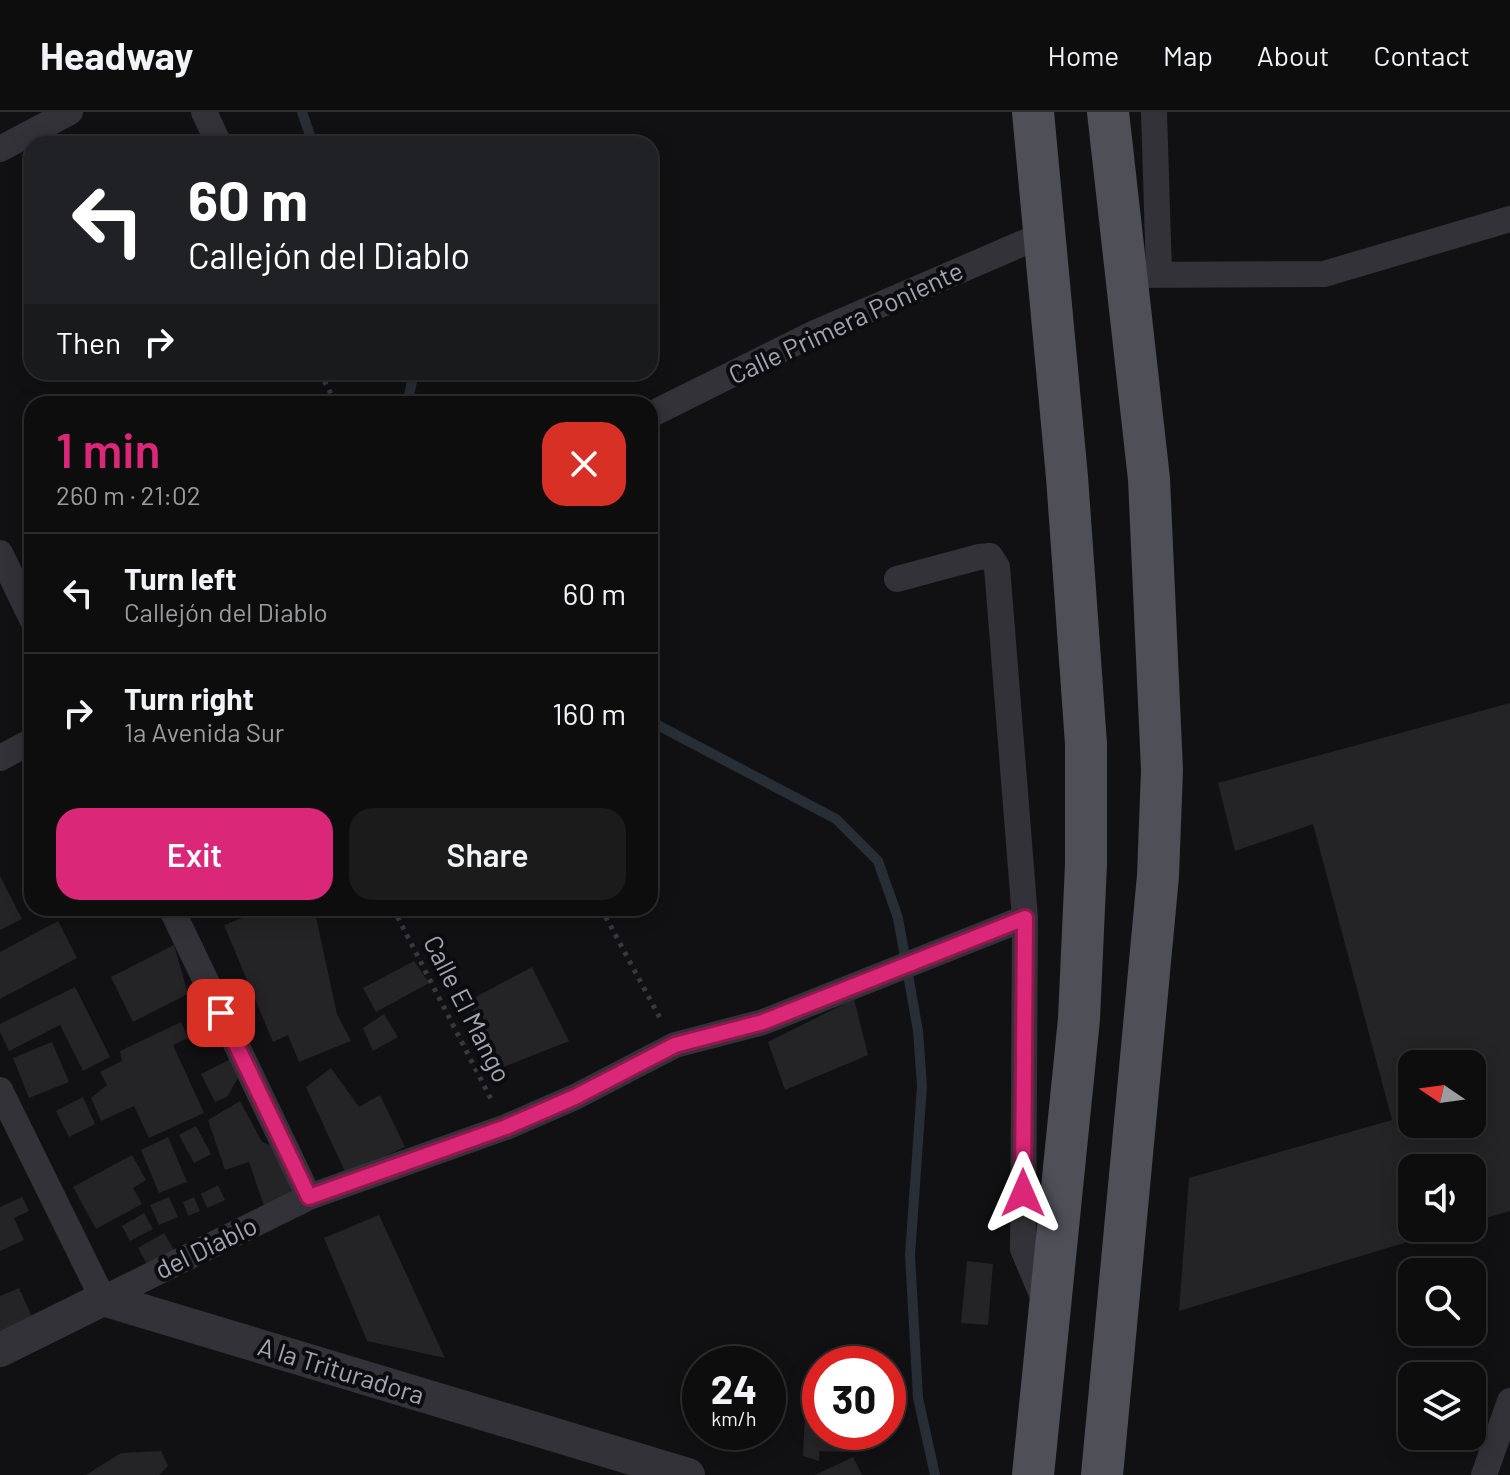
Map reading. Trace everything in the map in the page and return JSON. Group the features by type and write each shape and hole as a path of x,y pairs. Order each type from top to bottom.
{"main road":[{"path":"1033,112 1067,477 1086,744 1086,864 1079,1019 1033,1475"},
{"path":"1102,1475 1158,876 1162,770 1142,274 1108,112"}],"street":[{"path":"25,136 70,112"},
{"path":"204,112 215,136"},
{"path":"1154,112 1142,274 1324,274 1510,219"},
{"path":"0,149 24,136"},
{"name":"Calle Primera Poniente","path":"658,411 815,333 1044,234"},
{"path":"0,553 24,602"},
{"path":"897,579 979,557 990,556 997,567 1025,918 1023,1249 1051,1315"},
{"path":"0,758 24,745"},
{"path":"175,916 309,1197"},
{"name":"del Diablo","path":"103,1299 309,1197 506,1127 575,1097 675,1045 763,1022 1025,918"},
{"path":"0,1090 103,1299 0,1350"},
{"name":"A la Trituradora","path":"103,1299 688,1475"},
{"path":"1495,1459 1510,1401"}],"path":[{"name":"Calle El Mango","path":"397,916 506,1127"},
{"path":"605,916 675,1045"}],"building":[{"path":"1510,703 1510,1211 1486,1218 1486,1154 1398,1154 1398,1242 1407,1242 1179,1311 1189,1178 1392,1120 1313,824 1235,851 1218,783"},
{"path":"0,876 22,919 0,930"},
{"path":"247,916 316,916 337,1014 351,1041 299,1062 288,1035 273,1042 224,925"},
{"path":"58,921 77,958 0,999 0,952"},
{"path":"174,945 188,994 133,1022 111,977"},
{"path":"414,961 429,983 376,1012 363,988"},
{"path":"532,967 569,1041 501,1068 468,1001"},
{"path":"75,987 110,1057 83,1071 60,1025 9,1051 0,1032 0,1024"},
{"path":"854,999 868,1055 785,1090 768,1042"},
{"path":"384,1014 398,1037 373,1051 363,1028"},
{"path":"181,1022 188,1038 173,1045 204,1113 149,1138 134,1106 101,1121 91,1098 107,1085 100,1072 122,1061 120,1051"},
{"path":"52,1042 69,1082 29,1098 13,1058"},
{"path":"231,1059 238,1078 227,1097 215,1102 201,1074"},
{"path":"331,1068 359,1107 380,1095 405,1147 346,1174 306,1087"},
{"path":"83,1097 95,1124 69,1137 56,1111"},
{"path":"240,1101 262,1142 277,1148 294,1199 265,1209 249,1162 225,1170 208,1120"},
{"path":"196,1126 211,1154 194,1163 179,1135"},
{"path":"168,1137 187,1182 159,1193 141,1150"},
{"path":"132,1155 146,1180 133,1188 142,1204 96,1229 73,1187"},
{"path":"218,1185 225,1200 207,1208 201,1194"},
{"path":"22,1197 29,1211 14,1218 24,1240 0,1251 0,1207"},
{"path":"169,1197 178,1217 159,1225 150,1205"},
{"path":"194,1197 200,1211 188,1216 183,1202"},
{"path":"144,1213 153,1229 130,1241 122,1226"},
{"path":"379,1215 445,1358 367,1341 324,1238"},
{"path":"164,1233 174,1250 148,1266 138,1248"},
{"path":"967,1261 993,1264 988,1325 961,1323"},
{"path":"19,1288 33,1319 0,1333 0,1296"},
{"path":"803,1450 846,1450 819,1451 819,1461 803,1456"},
{"path":"161,1451 168,1466 159,1475 86,1475 121,1453"},
{"path":"853,1457 862,1475 815,1475"}],"waterway":[{"path":"302,112 310,136"},
{"path":"409,396 412,380"},
{"path":"658,725 836,819 878,861 898,918 918,1031 922,1086 910,1255 918,1398 935,1475"}],"route":[{"path":"221,1013 309,1197 506,1127 575,1097 675,1045 763,1022 1025,918 1023,1193"}]}
